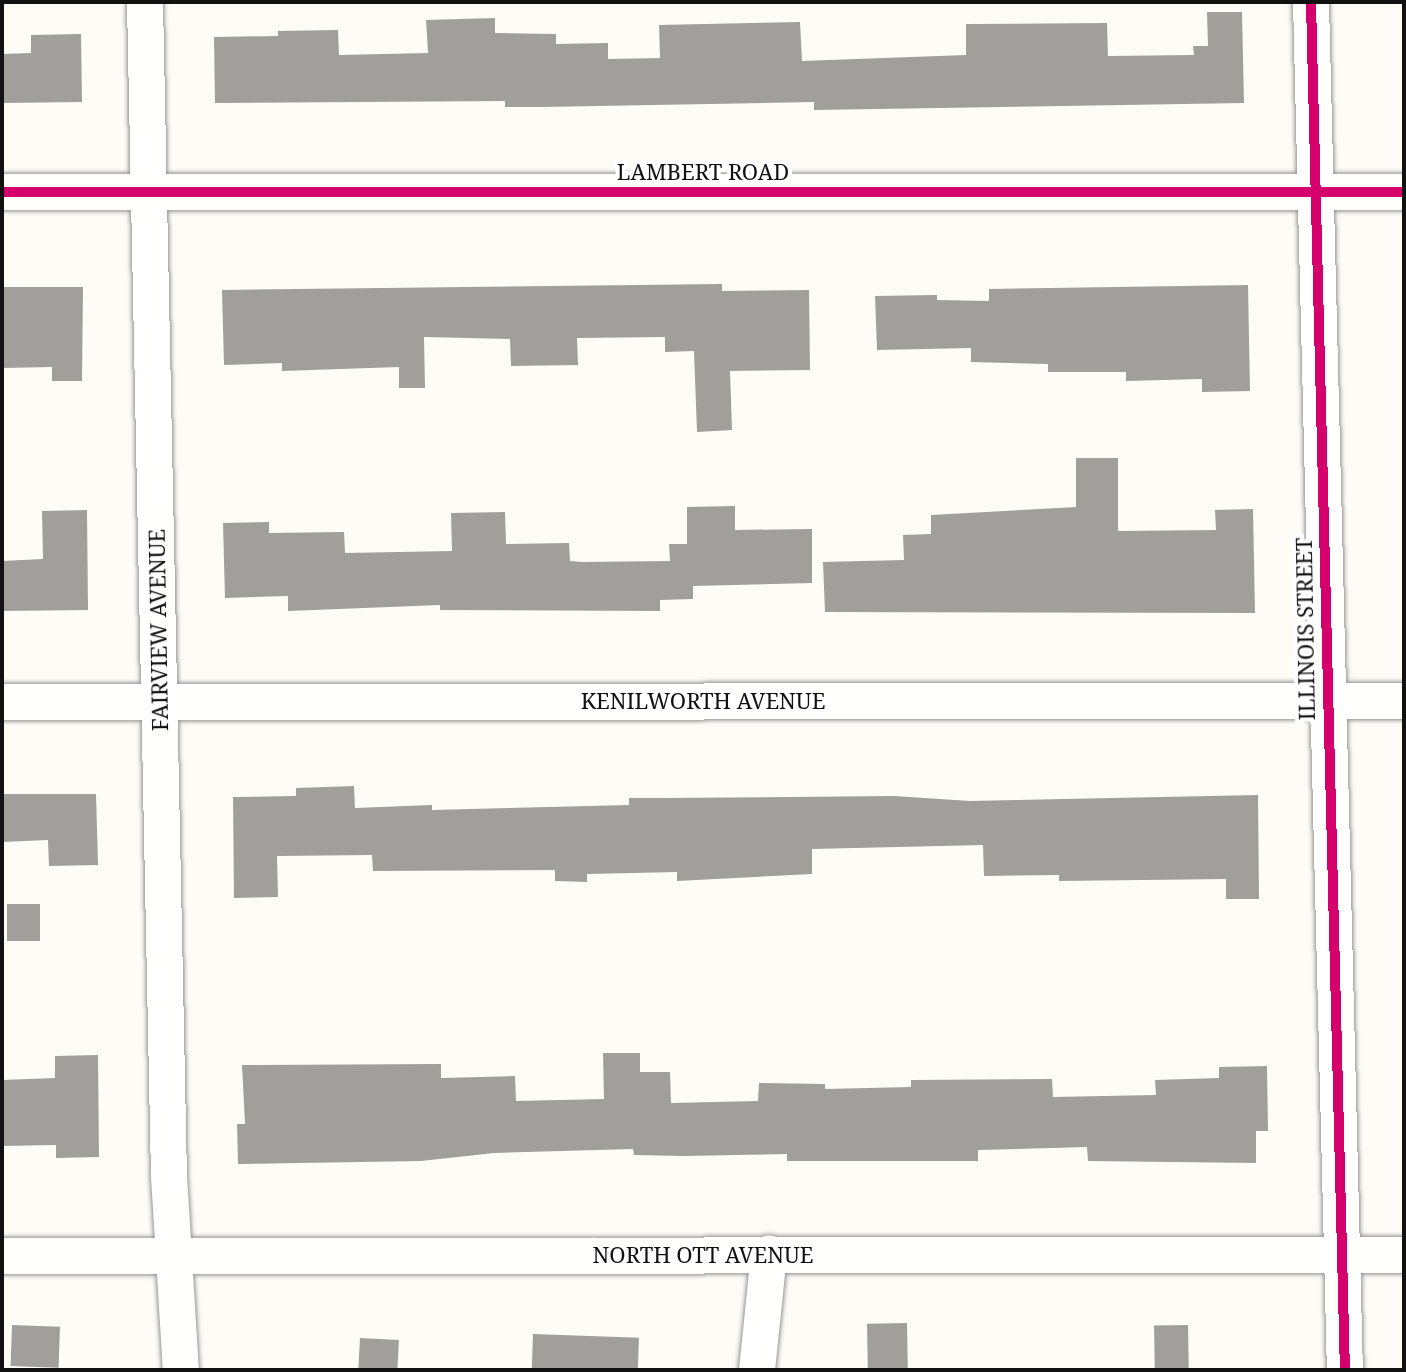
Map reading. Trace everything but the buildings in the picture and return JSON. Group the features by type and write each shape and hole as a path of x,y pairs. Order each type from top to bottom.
{"street":[{"name":"FAIRVIEW AVENUE","path":"145,2 174,1257 181,1370"},
{"name":"ILLINOIS STREET","path":"1311,2 1345,1370"},
{"name":"LAMBERT ROAD","path":"2,192 1404,192"},
{"name":"KENILWORTH AVENUE","path":"2,702 1404,701"},
{"path":"757,1370 769,1254"},
{"name":"NORTH OTT AVENUE","path":"2,1256 1404,1255"}],"cycle path":[{"path":"1311,2 1345,1370"},
{"path":"2,192 1404,192"}]}
